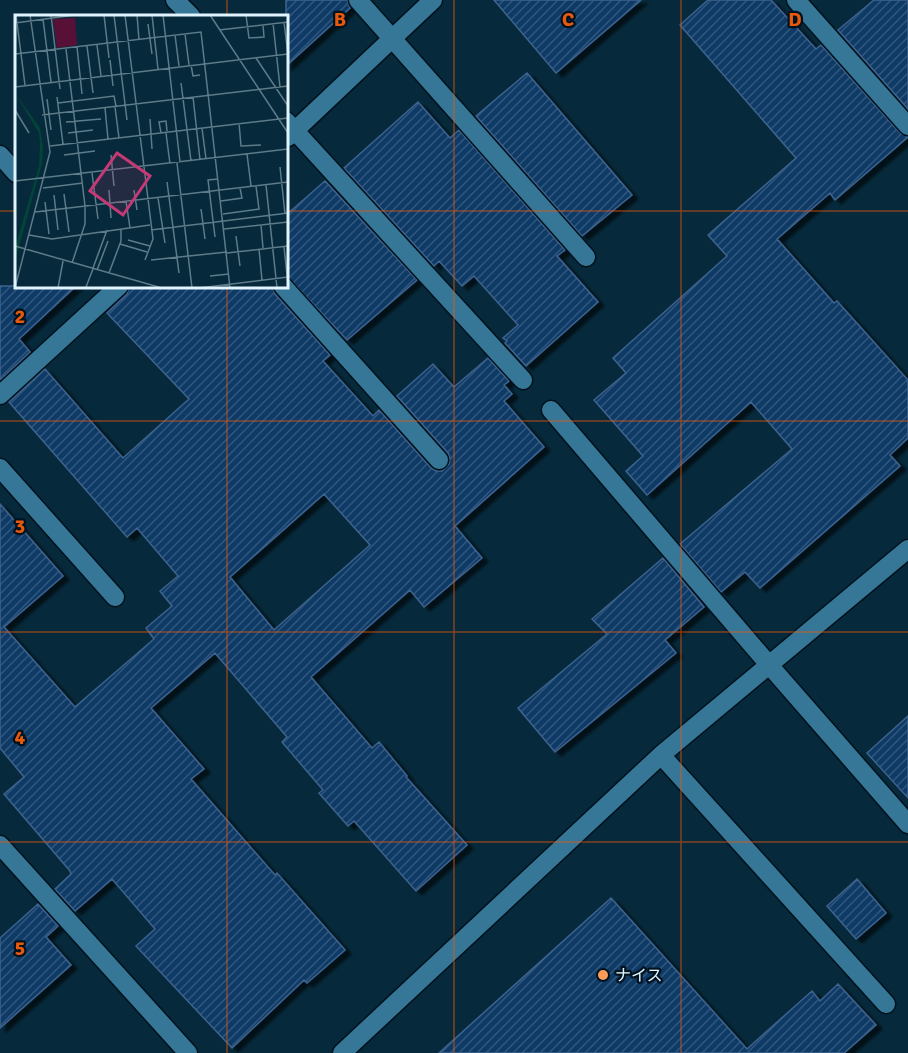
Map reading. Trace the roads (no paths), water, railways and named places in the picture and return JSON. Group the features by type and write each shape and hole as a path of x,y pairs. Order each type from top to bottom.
{"street":[{"path":"176,0 190,15"},
{"path":"358,0 586,257"},
{"path":"433,0 289,130 523,380"},
{"path":"796,0 908,126"},
{"path":"0,155 15,172"},
{"path":"0,395 117,288"},
{"path":"285,288 438,460"},
{"path":"551,410 908,824"},
{"path":"0,468 115,597"},
{"path":"342,1053 661,755 908,549"},
{"path":"661,755 886,1004"},
{"path":"0,845 188,1053"}],"place":[{"name":"ナイス","path":"603,975"}]}
